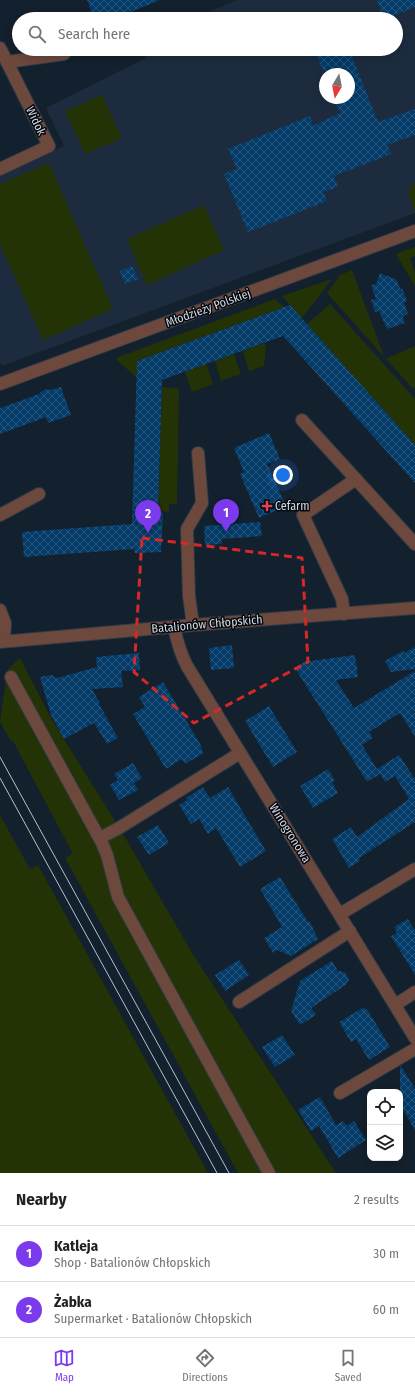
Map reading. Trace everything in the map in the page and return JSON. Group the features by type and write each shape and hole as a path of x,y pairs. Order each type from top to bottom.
{"street":[{"name":"Widok","path":"0,48 48,146 0,169"},
{"path":"7,62 50,56"},
{"name":"Młodzieży Polskiej","path":"0,384 415,231"},
{"path":"302,420 415,544"},
{"path":"193,625 189,596 187,529 202,503 198,453"},
{"path":"344,614 342,599 303,515 356,479"},
{"path":"0,515 39,494"},
{"name":"Batalionów Chłopskich","path":"2,642 193,625 415,608"},
{"path":"0,610 5,623 2,642"},
{"name":"Winogronowa","path":"174,627 181,655 415,1038"},
{"path":"11,677 105,848 118,897 269,1173"},
{"path":"100,838 119,828 240,752"},
{"path":"340,914 415,869"},
{"path":"239,1002 350,931"},
{"path":"395,1005 415,992"},
{"path":"340,1093 415,1049"}],"highlighted area":[{"path":"142,538 302,558 308,662 194,723 134,672"}],"shaded area":[{"path":"237,0 415,0 415,213 2,366 0,363 0,175 64,146 46,108 146,58 145,56 403,56 403,12 208,12"}],"green space":[{"path":"102,95 122,138 85,154 65,111"},
{"path":"49,163 113,309 43,340 0,244 0,184"},
{"path":"415,183 415,211 410,200 409,192"},
{"path":"204,205 224,250 147,285 127,239"},
{"path":"415,247 415,256 410,258 415,273 415,286 396,254"},
{"path":"352,270 384,357 327,293 340,275"},
{"path":"332,279 302,318 282,296"},
{"path":"275,299 284,307 137,361 137,378 116,358"},
{"path":"330,304 415,399 415,445 307,324"},
{"path":"265,343 266,348 264,366 249,371 243,351"},
{"path":"415,346 415,387 413,389 386,359"},
{"path":"234,354 241,374 221,381 215,361"},
{"path":"206,364 213,384 192,392 185,372"},
{"path":"162,387 177,388 179,390 177,504 169,504 169,512 158,511"},
{"path":"20,658 52,720 122,832 192,953 336,1173 238,1173 65,858 73,854 13,741 11,741 0,722 7,672 9,668"},
{"path":"0,815 30,869 38,865 208,1173 0,1173"}],"building":[{"path":"87,0 158,0 130,12 91,12"},
{"path":"377,0 415,0 415,7 402,12 381,12"},
{"path":"317,56 352,56 378,122 415,109 415,135 387,145 391,154 334,176 338,187 323,192 327,201 248,232 224,174 237,169 228,149 310,116 313,126 340,113 336,104 355,104 355,68 322,68"},
{"path":"132,266 138,279 125,284 120,271"},
{"path":"380,273 397,280 407,301 404,302 408,314 403,316 405,323 387,329 379,311 375,312 371,300 376,299 371,285 376,284"},
{"path":"290,305 415,445 415,483 283,336 162,380 158,511 163,512 161,552 135,553 134,549 24,557 22,532 132,524 137,361"},
{"path":"61,387 71,415 48,423 46,417 0,434 0,408 39,394 47,389 51,390"},
{"path":"269,433 280,459 267,464 286,506 259,518 240,474 244,472 234,448"},
{"path":"260,522 262,536 221,539 222,544 205,545 204,526"},
{"path":"232,645 234,668 211,670 209,648"},
{"path":"415,647 415,669 391,672 385,661 403,651 404,653"},
{"path":"139,653 140,670 121,671 123,687 92,689 118,738 107,744 94,723 64,739 51,715 40,677 51,675 57,678 97,667 96,657"},
{"path":"355,655 358,677 336,680 354,708 415,671 415,737 400,713 369,732 373,738 362,745 377,769 399,755 415,779 415,822 359,858 360,861 349,868 332,839 351,827 357,837 409,799 395,776 385,782 380,774 367,782 295,668 304,662"},
{"path":"163,682 202,747 201,748 204,753 185,764 182,759 166,769 133,714 145,707 139,697"},
{"path":"269,706 297,752 273,767 245,721"},
{"path":"133,763 142,778 134,783 138,790 119,800 110,785 118,780 114,774"},
{"path":"328,769 335,781 332,782 338,793 313,808 300,786"},
{"path":"203,787 210,798 228,787 266,851 240,867 216,828 208,834 199,819 191,824 179,805 187,800 186,798"},
{"path":"158,825 169,843 149,855 137,837"},
{"path":"280,877 308,922 310,922 318,939 291,956 277,950 273,953 264,938 282,927 260,889"},
{"path":"408,919 415,931 415,975 391,936 397,933 394,927"},
{"path":"239,960 249,975 225,991 215,975"},
{"path":"332,961 338,971 345,972 349,979 347,984 311,1008 316,1015 300,1025 291,1011 300,981"},
{"path":"364,1007 366,1010 367,1009 390,1047 369,1060 356,1039 351,1042 339,1022"},
{"path":"282,1035 295,1055 275,1067 262,1047"},
{"path":"401,1066 415,1089 415,1130 403,1110 403,1089 400,1089"},
{"path":"320,1097 336,1125 343,1121 347,1126 354,1121 366,1140 338,1158 319,1126 311,1131 298,1110"}],"tram line":[{"path":"0,757 229,1173"},
{"path":"0,778 217,1173"}],"place":[{"name":"Cefarm","path":"267,506"},
{"name":"Katleja","path":"226,532"},
{"name":"Żabka","path":"148,533"}]}
